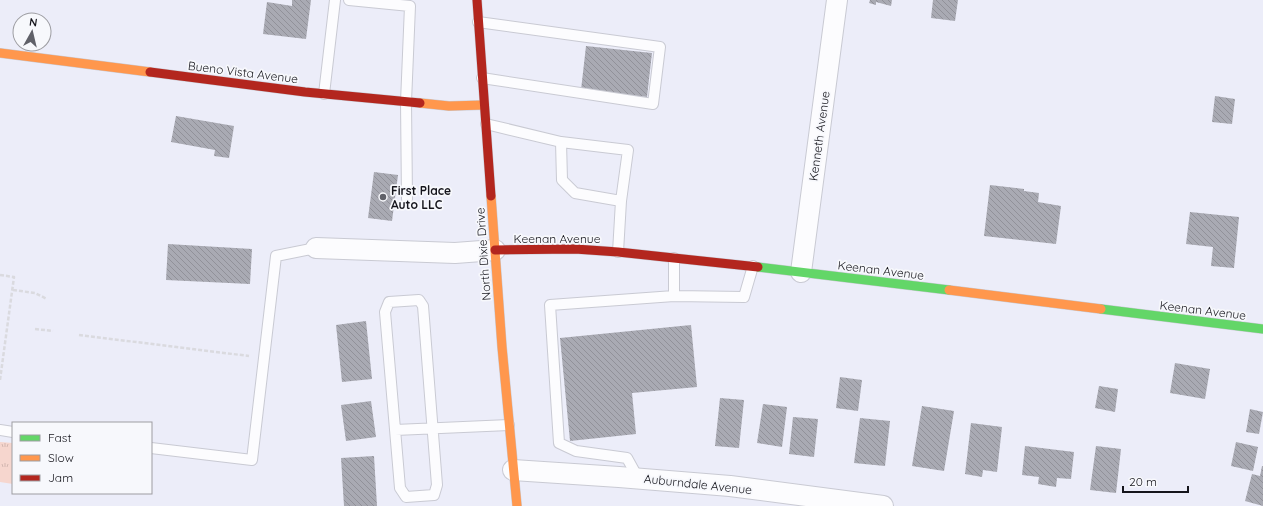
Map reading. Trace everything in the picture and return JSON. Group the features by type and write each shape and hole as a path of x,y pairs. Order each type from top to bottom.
{"street":[{"name":"North Dixie Drive","path":"477,0 495,250 517,506"},
{"name":"Kenneth Avenue","path":"801,272 837,0"},
{"name":"Bueno Vista Avenue","path":"0,53 324,94 449,106 484,105"},
{"path":"316,248 455,253 495,250"},
{"name":"Keenan Avenue","path":"495,250 575,249 618,252 753,266 1263,329"},
{"name":"Auburndale Avenue","path":"513,470 638,478 730,486 883,506"}],"lane":[{"path":"324,94 335,0"},
{"path":"349,0 410,6 406,102 407,199"},
{"path":"478,22 660,47 653,104 482,78"},
{"path":"486,124 561,142 628,150 621,201 618,252"},
{"path":"561,142 562,180 574,193 621,201"},
{"path":"152,448 252,460 276,256 316,248"},
{"path":"674,258 674,296"},
{"path":"638,478 627,458 576,451 559,443 550,305 674,296 744,297 753,266"},
{"path":"419,300 423,306 432,428 437,485 434,495 406,497 400,488 385,312 389,302 419,300"},
{"path":"395,430 509,425"},
{"path":"0,430 12,432"}],"path":[{"path":"0,275 14,277 0,380"},
{"path":"12,290 35,293 47,299"},
{"path":"35,329 53,331"},
{"path":"79,335 264,358"}],"green space":[{"path":"0,442 12,443 12,484 0,482"}],"building":[{"path":"292,0 311,0 306,39 263,34 267,2 292,6"},
{"path":"870,0 892,0 891,6 876,2 876,5 869,3"},
{"path":"933,0 958,0 955,21 931,18"},
{"path":"586,46 652,53 647,97 581,90"},
{"path":"1215,96 1235,99 1232,124 1212,122"},
{"path":"176,116 234,126 229,158 214,156 215,150 171,142"},
{"name":"First Place Auto LLC","path":"374,172 398,175 392,221 368,218"},
{"path":"990,185 1024,189 1024,191 1039,193 1038,202 1061,206 1056,244 984,236"},
{"path":"1190,212 1239,217 1234,268 1211,266 1213,247 1186,244"},
{"path":"168,244 252,249 250,284 166,280"},
{"path":"366,321 372,379 342,382 336,325"},
{"path":"691,325 697,387 632,393 636,434 570,441 560,338"},
{"path":"1175,363 1210,369 1205,399 1170,393"},
{"path":"840,377 862,380 858,411 836,408"},
{"path":"1099,386 1118,389 1115,412 1095,408"},
{"path":"720,398 744,400 739,448 715,446"},
{"path":"371,401 376,437 346,441 341,405"},
{"path":"763,404 787,407 782,447 757,443"},
{"path":"922,406 954,411 944,471 912,466"},
{"path":"1250,409 1263,412 1259,434 1246,432"},
{"path":"793,417 818,419 814,457 789,454"},
{"path":"860,418 890,421 885,466 854,463"},
{"path":"971,423 1002,427 997,472 983,470 982,477 965,474"},
{"path":"1236,442 1258,447 1253,471 1231,466"},
{"path":"1025,446 1074,452 1071,479 1057,478 1056,487 1038,484 1039,477 1022,475"},
{"path":"1096,446 1121,449 1116,493 1090,490"},
{"path":"374,456 377,506 344,506 341,458"},
{"path":"1262,466 1263,506 1245,501 1252,474 1260,476"}],"traffic: fast":[{"path":"758,267 949,290"},
{"path":"1101,309 1263,329"}],"traffic: slow":[{"path":"0,53 150,72"},
{"path":"420,103 449,106 484,105"},
{"path":"491,196 502,347 517,506"},
{"path":"949,290 1101,309"}],"traffic: jam":[{"path":"477,0 491,196"},
{"path":"150,72 305,92 420,103"},
{"path":"495,250 575,249 618,252 758,267"}],"place":[{"name":"First Place Auto LLC","path":"383,197"}]}
